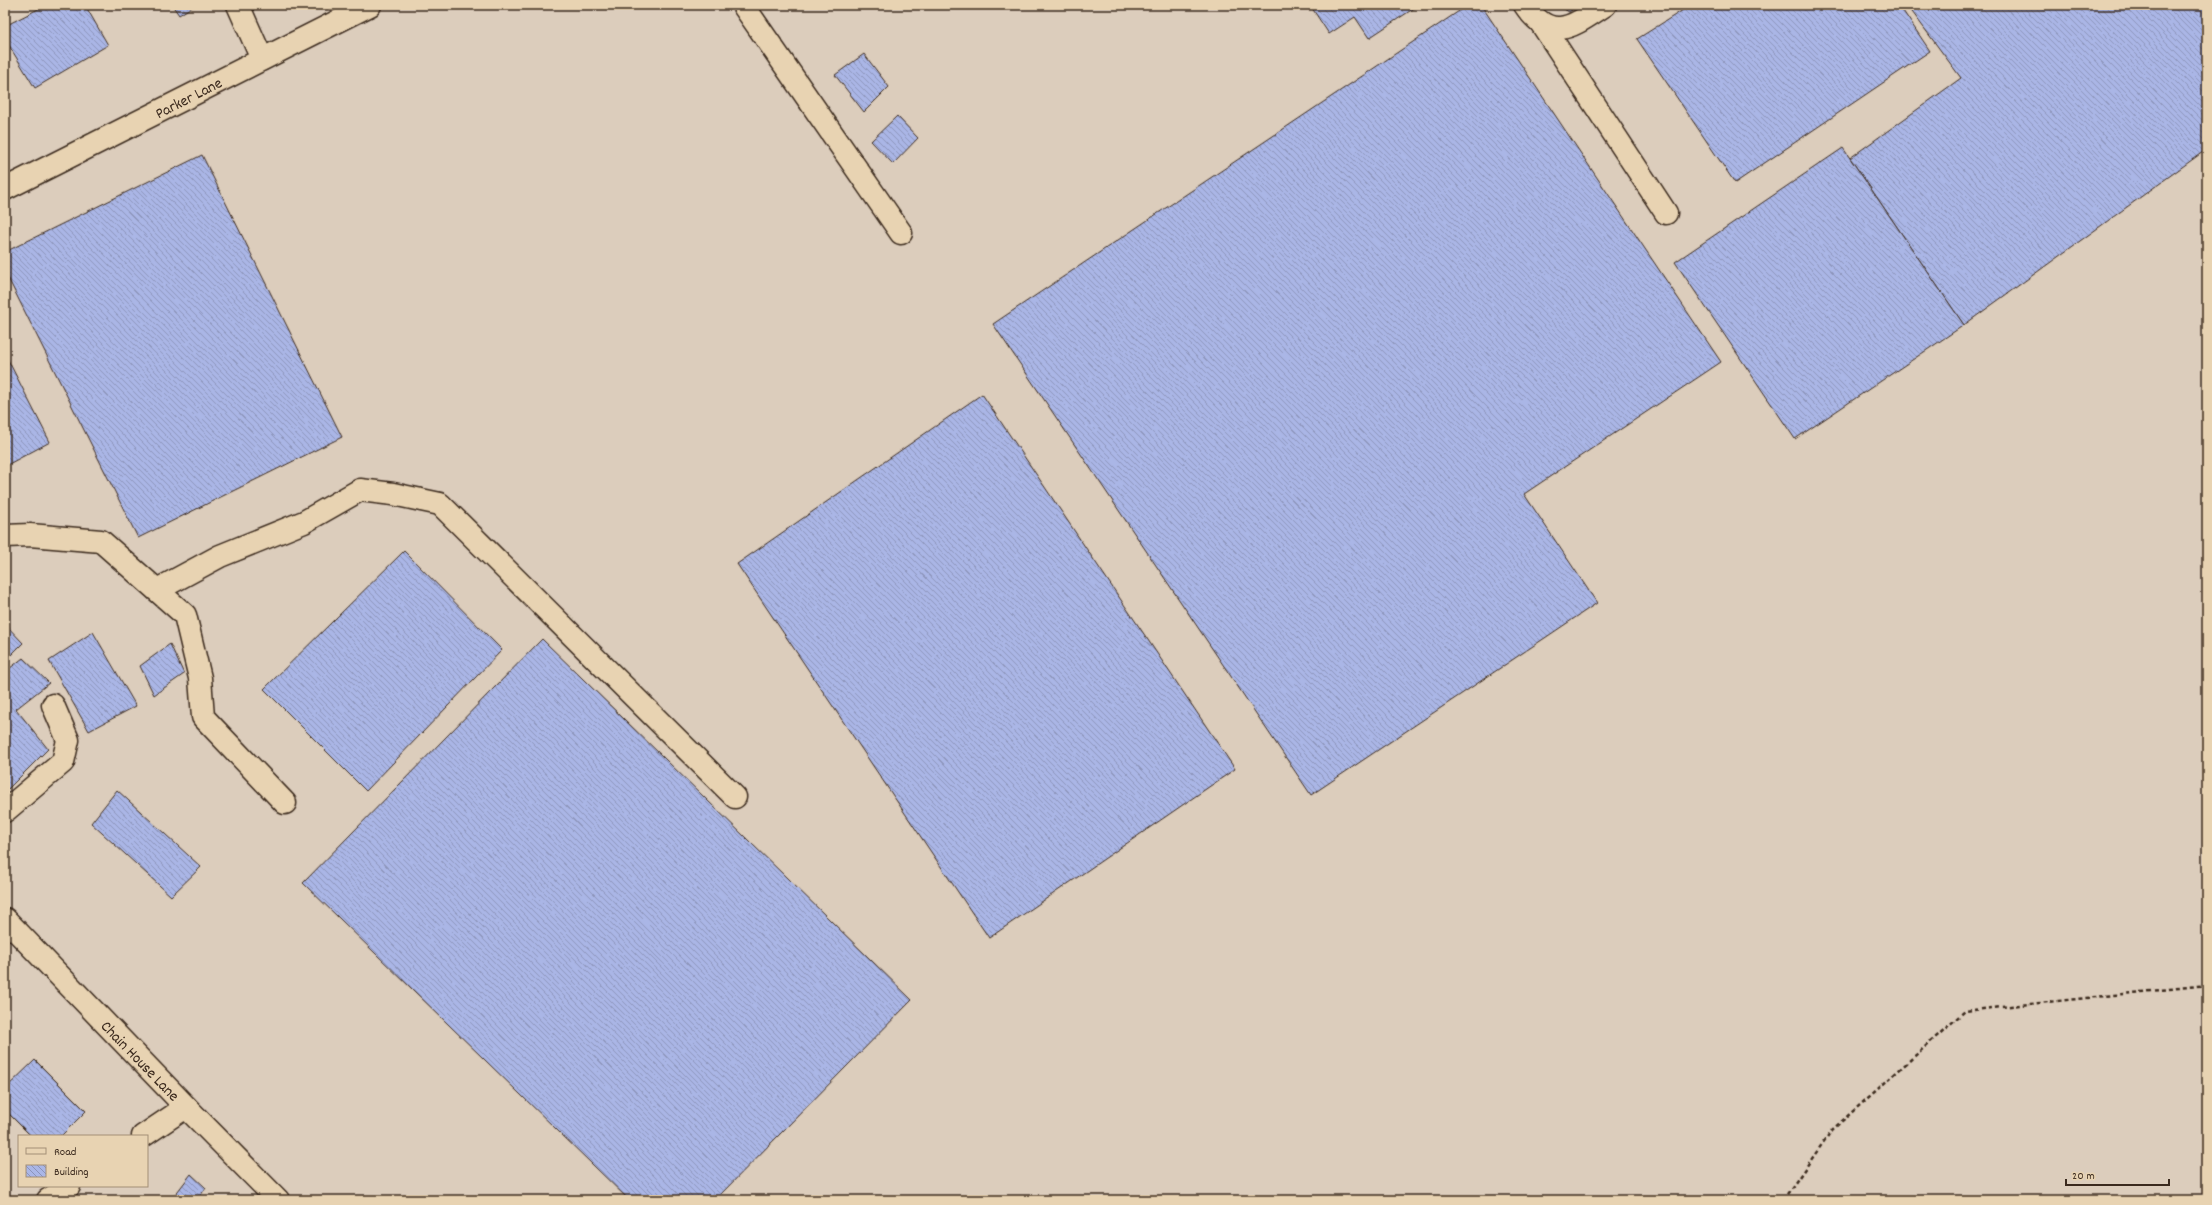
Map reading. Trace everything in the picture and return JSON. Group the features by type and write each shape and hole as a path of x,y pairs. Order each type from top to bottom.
{"street":[{"path":"238,5 262,59"},
{"name":"Parker Lane","path":"5,189 370,5"},
{"path":"743,5 902,233"},
{"path":"1525,5 1541,23 1666,213"},
{"path":"1541,23 1557,28 1573,26 1605,5"},
{"path":"157,590 220,556 304,522 360,490 393,494 440,504 735,797"},
{"path":"5,536 30,535 101,541 185,615 200,678 203,717 285,803"},
{"path":"5,811 63,762 68,740 53,704"},
{"name":"Chain House Lane","path":"5,919 278,1200"},
{"path":"144,1135 186,1107"},
{"path":"48,1200 68,1187"}],"path":[{"path":"1782,1200 1832,1130 1965,1011 2207,985"}],"building":[{"path":"46,5 85,5 108,45 35,88 5,39 5,26"},
{"path":"172,5 195,5 179,15"},
{"path":"1310,5 1419,5 1369,38 1355,17 1329,34"},
{"path":"1468,5 1481,5 1721,362 1524,494 1597,603 1311,795 993,324"},
{"path":"1557,5 1579,5 1569,12"},
{"path":"1691,5 1899,5 1930,51 1735,183 1637,39"},
{"path":"1907,5 2207,5 2207,149 1964,325 1850,158 1961,78"},
{"path":"864,54 889,87 864,112 835,75"},
{"path":"897,116 918,138 893,164 871,141"},
{"path":"1843,148 1964,325 1795,439 1675,262"},
{"path":"202,155 342,437 138,538 5,272 5,252"},
{"path":"5,354 50,442 5,466"},
{"path":"982,394 1235,769 989,938 737,564"},
{"path":"404,551 502,650 366,791 264,689"},
{"path":"5,624 23,643 5,661"},
{"path":"93,632 136,706 89,731 49,661"},
{"path":"542,639 912,1000 715,1200 629,1200 303,883"},
{"path":"170,644 184,674 154,695 140,666"},
{"path":"23,658 49,683 16,709 48,749 8,789 5,785 5,719 8,716 5,711 5,672"},
{"path":"117,790 201,867 171,896 91,823"},
{"path":"35,1060 86,1111 62,1135 30,1135 5,1110 5,1089"},
{"path":"191,1174 206,1188 197,1200 171,1200"}]}
